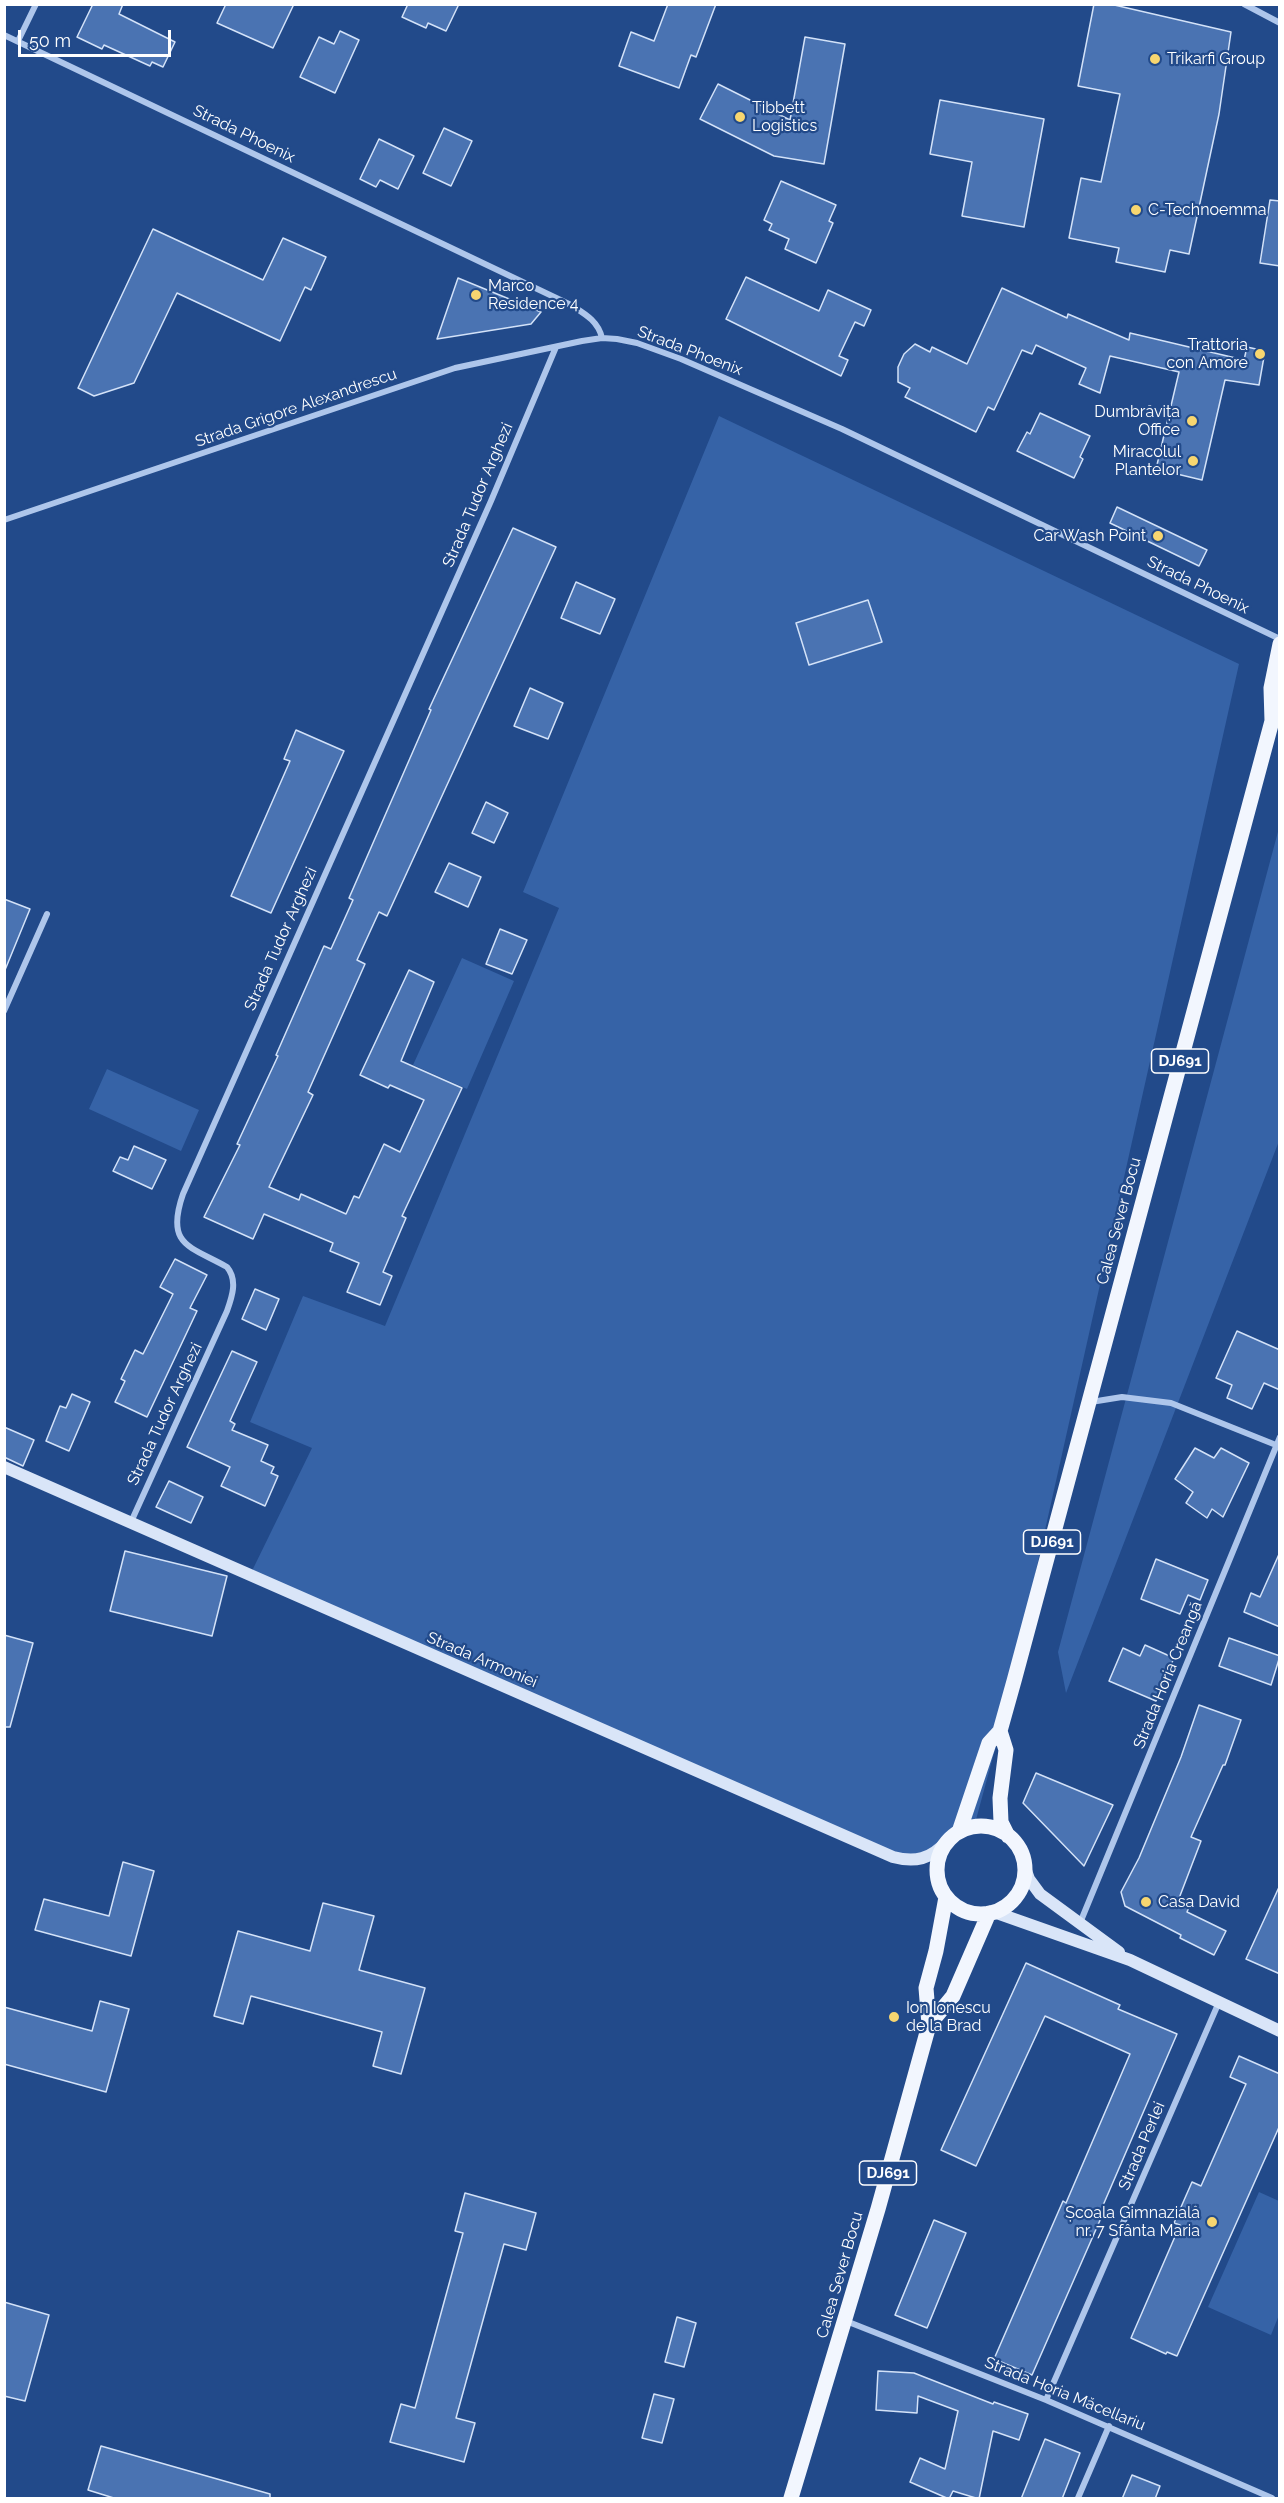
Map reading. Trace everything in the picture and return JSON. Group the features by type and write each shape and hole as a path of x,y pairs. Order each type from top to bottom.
{"main road":[{"name":"Calea Sever Bocu","path":"959,1832 989,1743 1000,1731 1276,714 1271,688 1280,642"},
{"name":"Calea Sever Bocu","path":"1000,1731 1006,1750 1000,1798 1001,1822 1008,1836"},
{"path":"946,1842 959,1832 982,1826 998,1830 1008,1836"},
{"name":"DJ691","path":"992,1913 1008,1905 1017,1895 1023,1881 1024,1865 1020,1850 1008,1836"},
{"name":"DJ691","path":"946,1842 939,1856 936,1872 938,1883 946,1897"},
{"name":"Calea Sever Bocu","path":"791,2499 845,2321 929,2025 926,1988 936,1951 946,1897"},
{"path":"946,1897 958,1908 968,1912 992,1913"},
{"name":"Calea Sever Bocu","path":"929,2025 953,1996 992,1913"}],"street":[{"path":"18,41 36,4"},
{"path":"1244,4 1280,23"},
{"name":"Strada Phoenix","path":"4,34 571,305 592,320 600,329 602,338 637,343 681,359 831,424 1280,642"},
{"name":"Strada Grigore Alexandrescu","path":"4,520 455,368 602,338"},
{"name":"Strada Tudor Arghezi","path":"131,1522 227,1311 233,1286 231,1272 226,1267 188,1248 181,1239 178,1218 183,1194 491,501 556,347"},
{"path":"4,1011 47,914"},
{"path":"1089,1402 1122,1397 1171,1403 1276,1445"},
{"name":"Strada Horia Creangă","path":"1080,1923 1280,1437"},
{"name":"Strada Armoniei","path":"4,1467 893,1857 906,1860 925,1858 938,1851 946,1842"},
{"path":"1024,1865 1037,1891 1130,1960"},
{"path":"992,1913 1130,1960 1280,2031"},
{"name":"Strada Perlei","path":"1046,2400 1219,2002"},
{"name":"Strada Horia Măcellariu","path":"845,2321 1109,2426 1272,2499"},
{"path":"1078,2499 1109,2426"}],"shaded area":[{"path":"719,416 1239,664 1000,1731 974,1827 952,1837 941,1852 912,1860 250,1575 312,1448 250,1422 303,1296 385,1326 559,908 523,892"},
{"path":"1279,828 1279,1141 1066,1693 1058,1652"},
{"path":"462,958 514,981 467,1089 413,1065"},
{"path":"107,1069 199,1110 181,1151 89,1109"},
{"path":"1259,2192 1279,2201 1279,2315 1271,2335 1208,2307"}],"building":[{"path":"93,4 123,4 119,14 175,42 163,67 152,62 150,66 104,45 102,49 77,37"},
{"path":"226,4 294,4 273,48 217,23"},
{"path":"408,4 459,4 446,31 428,23 426,28 402,17"},
{"path":"668,4 716,4 696,57 691,55 679,88 619,66 631,32 654,41"},
{"path":"1094,4 1110,4 1231,32 1219,114 1189,254 1170,250 1165,272 1116,262 1119,248 1069,238 1081,178 1101,182 1120,94 1078,86"},
{"path":"340,31 359,40 335,93 300,77 319,37 334,44"},
{"path":"805,37 845,44 824,164 774,156 700,119 718,84 790,120"},
{"path":"940,100 1044,119 1024,227 962,216 972,162 930,154"},
{"path":"444,128 472,141 451,186 423,173"},
{"path":"379,139 414,156 398,189 380,180 376,187 360,179"},
{"path":"781,181 836,205 829,221 833,223 816,263 785,249 789,239 769,230 772,224 764,220"},
{"path":"1270,200 1280,201 1280,266 1260,263"},
{"path":"153,229 263,280 283,238 326,257 311,290 305,287 280,341 177,293 134,383 94,396 78,388"},
{"path":"746,277 819,311 828,290 871,310 864,326 855,322 839,356 848,360 841,376 726,319"},
{"name":"Marco Residence 4","path":"458,278 541,312 531,324 437,339"},
{"path":"1002,288 1067,318 1068,314 1129,340 1130,333 1244,360 1247,347 1265,351 1259,385 1225,380 1202,480 1156,469 1179,372 1110,356 1100,393 1079,384 1086,368 1036,345 1032,354 1022,350 994,410 988,407 976,432 905,397 910,388 898,382 898,367 904,354 915,344 930,352 932,347 967,364"},
{"path":"1040,413 1090,436 1080,457 1083,459 1074,478 1017,451 1027,432 1030,434"},
{"name":"Car Wash Point","path":"1117,507 1207,550 1199,566 1110,523"},
{"path":"513,528 556,547 387,916 379,912 357,960 365,964 308,1092 313,1095 269,1187 299,1200 301,1194 346,1214 354,1196 359,1198 384,1144 400,1152 424,1100 390,1085 388,1088 360,1075 409,970 434,982 401,1061 462,1088 402,1216 406,1218 383,1272 392,1276 380,1305 347,1292 359,1263 330,1251 333,1243 264,1214 253,1239 204,1217 240,1145 237,1144 278,1056 276,1055 324,946 331,949 353,900 349,898 431,710 429,709"},
{"path":"576,582 615,599 600,634 561,618"},
{"path":"868,600 882,642 809,665 796,623"},
{"path":"530,688 563,703 548,739 514,726"},
{"path":"296,730 344,751 271,913 231,896 290,761 284,759"},
{"path":"486,802 508,813 494,843 472,833"},
{"path":"449,863 481,877 468,907 435,892"},
{"path":"4,899 30,909 5,970 4,970"},
{"path":"500,929 527,940 512,974 486,964"},
{"path":"134,1146 166,1160 152,1189 113,1171 120,1157 128,1160"},
{"path":"175,1259 207,1275 190,1308 197,1311 147,1417 115,1402 125,1381 121,1379 135,1350 143,1354 173,1294 160,1287"},
{"path":"255,1289 279,1299 266,1330 242,1319"},
{"path":"1237,1331 1280,1350 1280,1390 1264,1383 1252,1409 1227,1398 1232,1385 1216,1378"},
{"path":"232,1351 257,1362 230,1421 235,1424 232,1430 268,1445 261,1461 274,1467 271,1473 278,1476 265,1506 221,1486 230,1467 187,1447"},
{"path":"72,1394 90,1402 69,1451 46,1441 60,1406 66,1408"},
{"path":"4,1427 34,1440 23,1466 4,1457"},
{"path":"1195,1448 1214,1458 1221,1448 1249,1463 1223,1517 1212,1509 1207,1518 1186,1503 1193,1492 1175,1479"},
{"path":"169,1481 203,1497 191,1523 156,1507"},
{"path":"125,1551 227,1576 212,1636 110,1611"},
{"path":"1280,1552 1280,1627 1244,1612 1251,1593 1260,1597"},
{"path":"1156,1559 1208,1580 1200,1600 1188,1595 1180,1614 1141,1599"},
{"path":"4,1635 33,1643 10,1727 4,1727"},
{"path":"1229,1638 1280,1656 1271,1685 1219,1666"},
{"path":"1145,1645 1174,1658 1156,1701 1109,1681 1123,1648 1140,1656"},
{"path":"1199,1705 1241,1720 1225,1765 1223,1765 1191,1837 1201,1841 1178,1901 1189,1907 1187,1912 1226,1931 1214,1955 1125,1906 1121,1892 1139,1858 1181,1757"},
{"path":"1036,1773 1113,1805 1084,1866 1023,1803"},
{"path":"123,1862 154,1871 131,1956 35,1930 44,1899 109,1916"},
{"path":"1280,1885 1280,1974 1246,1959"},
{"path":"323,1903 374,1916 359,1970 425,1988 401,2074 373,2066 382,2032 251,1996 243,2024 214,2016 238,1931 310,1951"},
{"path":"1026,1963 1120,2005 1118,2009 1177,2034 1098,2217 1101,2218 1032,2375 994,2359 1063,2201 1066,2203 1130,2054 1045,2016 976,2166 941,2150"},
{"path":"100,2001 129,2009 106,2092 4,2064 4,2007 92,2031"},
{"path":"1239,2056 1280,2074 1280,2125 1177,2356 1167,2352 1166,2354 1131,2338 1180,2225 1174,2223 1192,2182 1201,2186 1246,2084 1230,2077"},
{"path":"465,2193 536,2213 526,2250 504,2244 456,2418 475,2423 464,2462 390,2442 401,2404 415,2408 463,2233 455,2231"},
{"path":"934,2220 966,2233 927,2328 895,2315"},
{"path":"4,2302 49,2315 25,2401 4,2396"},
{"path":"677,2317 696,2323 684,2367 665,2362"},
{"path":"878,2371 914,2373 993,2404 994,2402 1028,2414 1019,2440 993,2431 979,2499 953,2491 949,2499 910,2482 920,2458 945,2469 958,2411 918,2396 917,2413 876,2410"},
{"path":"654,2394 674,2399 662,2443 642,2438"},
{"path":"1045,2439 1080,2453 1062,2499 1021,2499"},
{"path":"101,2446 270,2494 270,2499 117,2499 88,2490"},
{"path":"1132,2475 1160,2486 1155,2499 1122,2499"}],"place":[{"name":"Trikarfi Group","path":"1155,59"},
{"name":"Tibbett Logistics","path":"740,117"},
{"name":"C-Technoemma","path":"1136,210"},
{"name":"Marco Residence 4","path":"476,295"},
{"name":"Trattoria con Amore","path":"1260,354"},
{"name":"Dumbrăvița Office","path":"1192,421"},
{"name":"Miracolul Plantelor","path":"1193,461"},
{"name":"Car Wash Point","path":"1158,536"},
{"name":"Casa David","path":"1146,1902"},
{"name":"Ion Ionescu de la Brad","path":"894,2017"},
{"name":"Școala Gimnazială nr. 7 Sfânta Maria","path":"1212,2222"}]}
